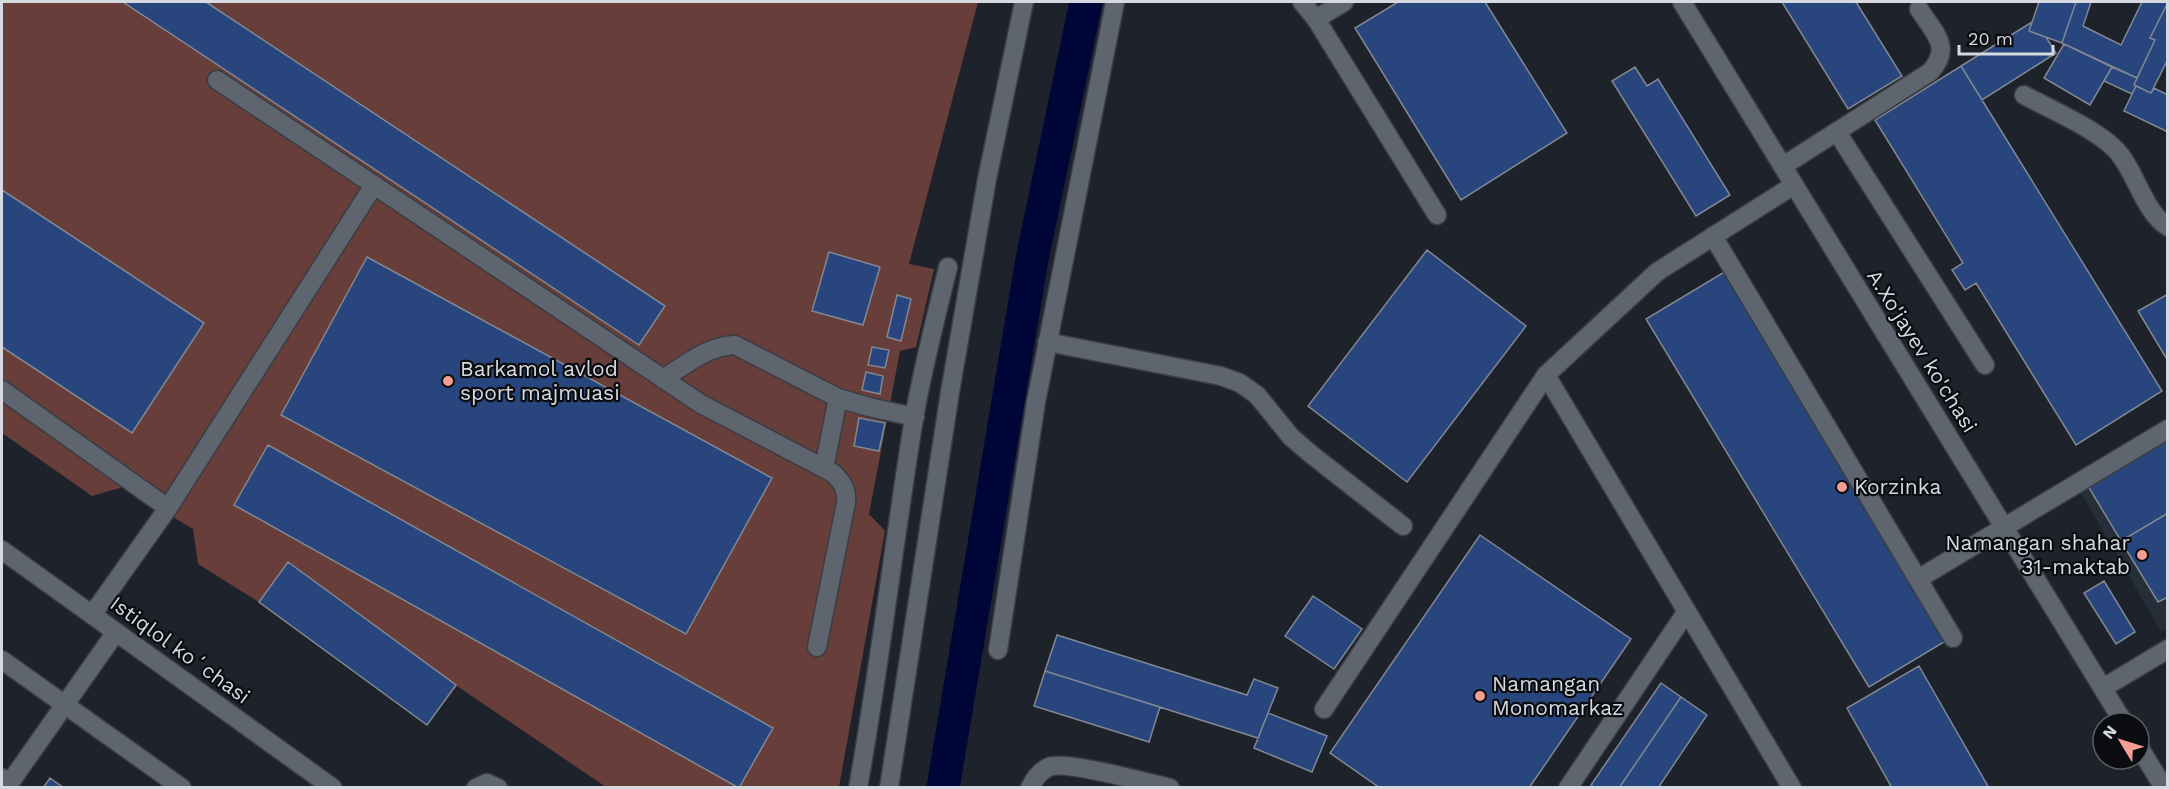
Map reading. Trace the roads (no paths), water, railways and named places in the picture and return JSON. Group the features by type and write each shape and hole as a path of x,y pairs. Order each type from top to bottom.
{"street":[{"path":"889,788 950,392 987,179 1024,2"},
{"path":"998,650 1036,402 1115,2"},
{"path":"1302,2 1316,19 1437,215"},
{"path":"1316,19 1344,2"},
{"name":"A.Xo'jayev ko'chasi","path":"1682,2 2117,711"},
{"path":"1783,166 1930,72 1938,63 1942,51 1919,9"},
{"path":"217,80 701,404 824,468 843,482 847,493 818,647"},
{"path":"2024,95 2091,132 2117,151 2157,218 2168,227"},
{"path":"1837,132 1985,365"},
{"path":"92,615 168,508 374,185"},
{"path":"1324,709 1546,375 1657,272 1794,185"},
{"path":"1713,236 1953,638"},
{"path":"858,788 915,417 925,361 948,267"},
{"path":"1047,342 1221,376 1240,383 1257,395 1291,437 1403,526"},
{"path":"663,379 708,351 721,345 735,345 838,398 915,417"},
{"path":"1546,375 1687,611 1785,784"},
{"path":"2,390 168,508"},
{"path":"824,468 838,398"},
{"path":"1918,579 2168,429"},
{"name":"Istiqlol koʻchasi","path":"2,550 333,788"},
{"path":"1568,788 1687,611"},
{"path":"6,783 116,632"},
{"path":"2103,688 2168,649"},
{"path":"2,660 183,788"},
{"path":"1030,788 1034,778 1050,766 1069,766 1170,788"},
{"path":"2151,767 2164,788"},
{"path":"476,788 488,783 498,788"}],"waterway":[{"path":"943,788 1032,259 1086,2"}],"place":[{"name":"Barkamol avlod sport majmuasi","path":"448,381"},
{"name":"Korzinka","path":"1842,487"},
{"name":"Namangan shahar 31-maktab","path":"2142,555"},
{"name":"Namangan Monomarkaz","path":"1480,696"}]}
